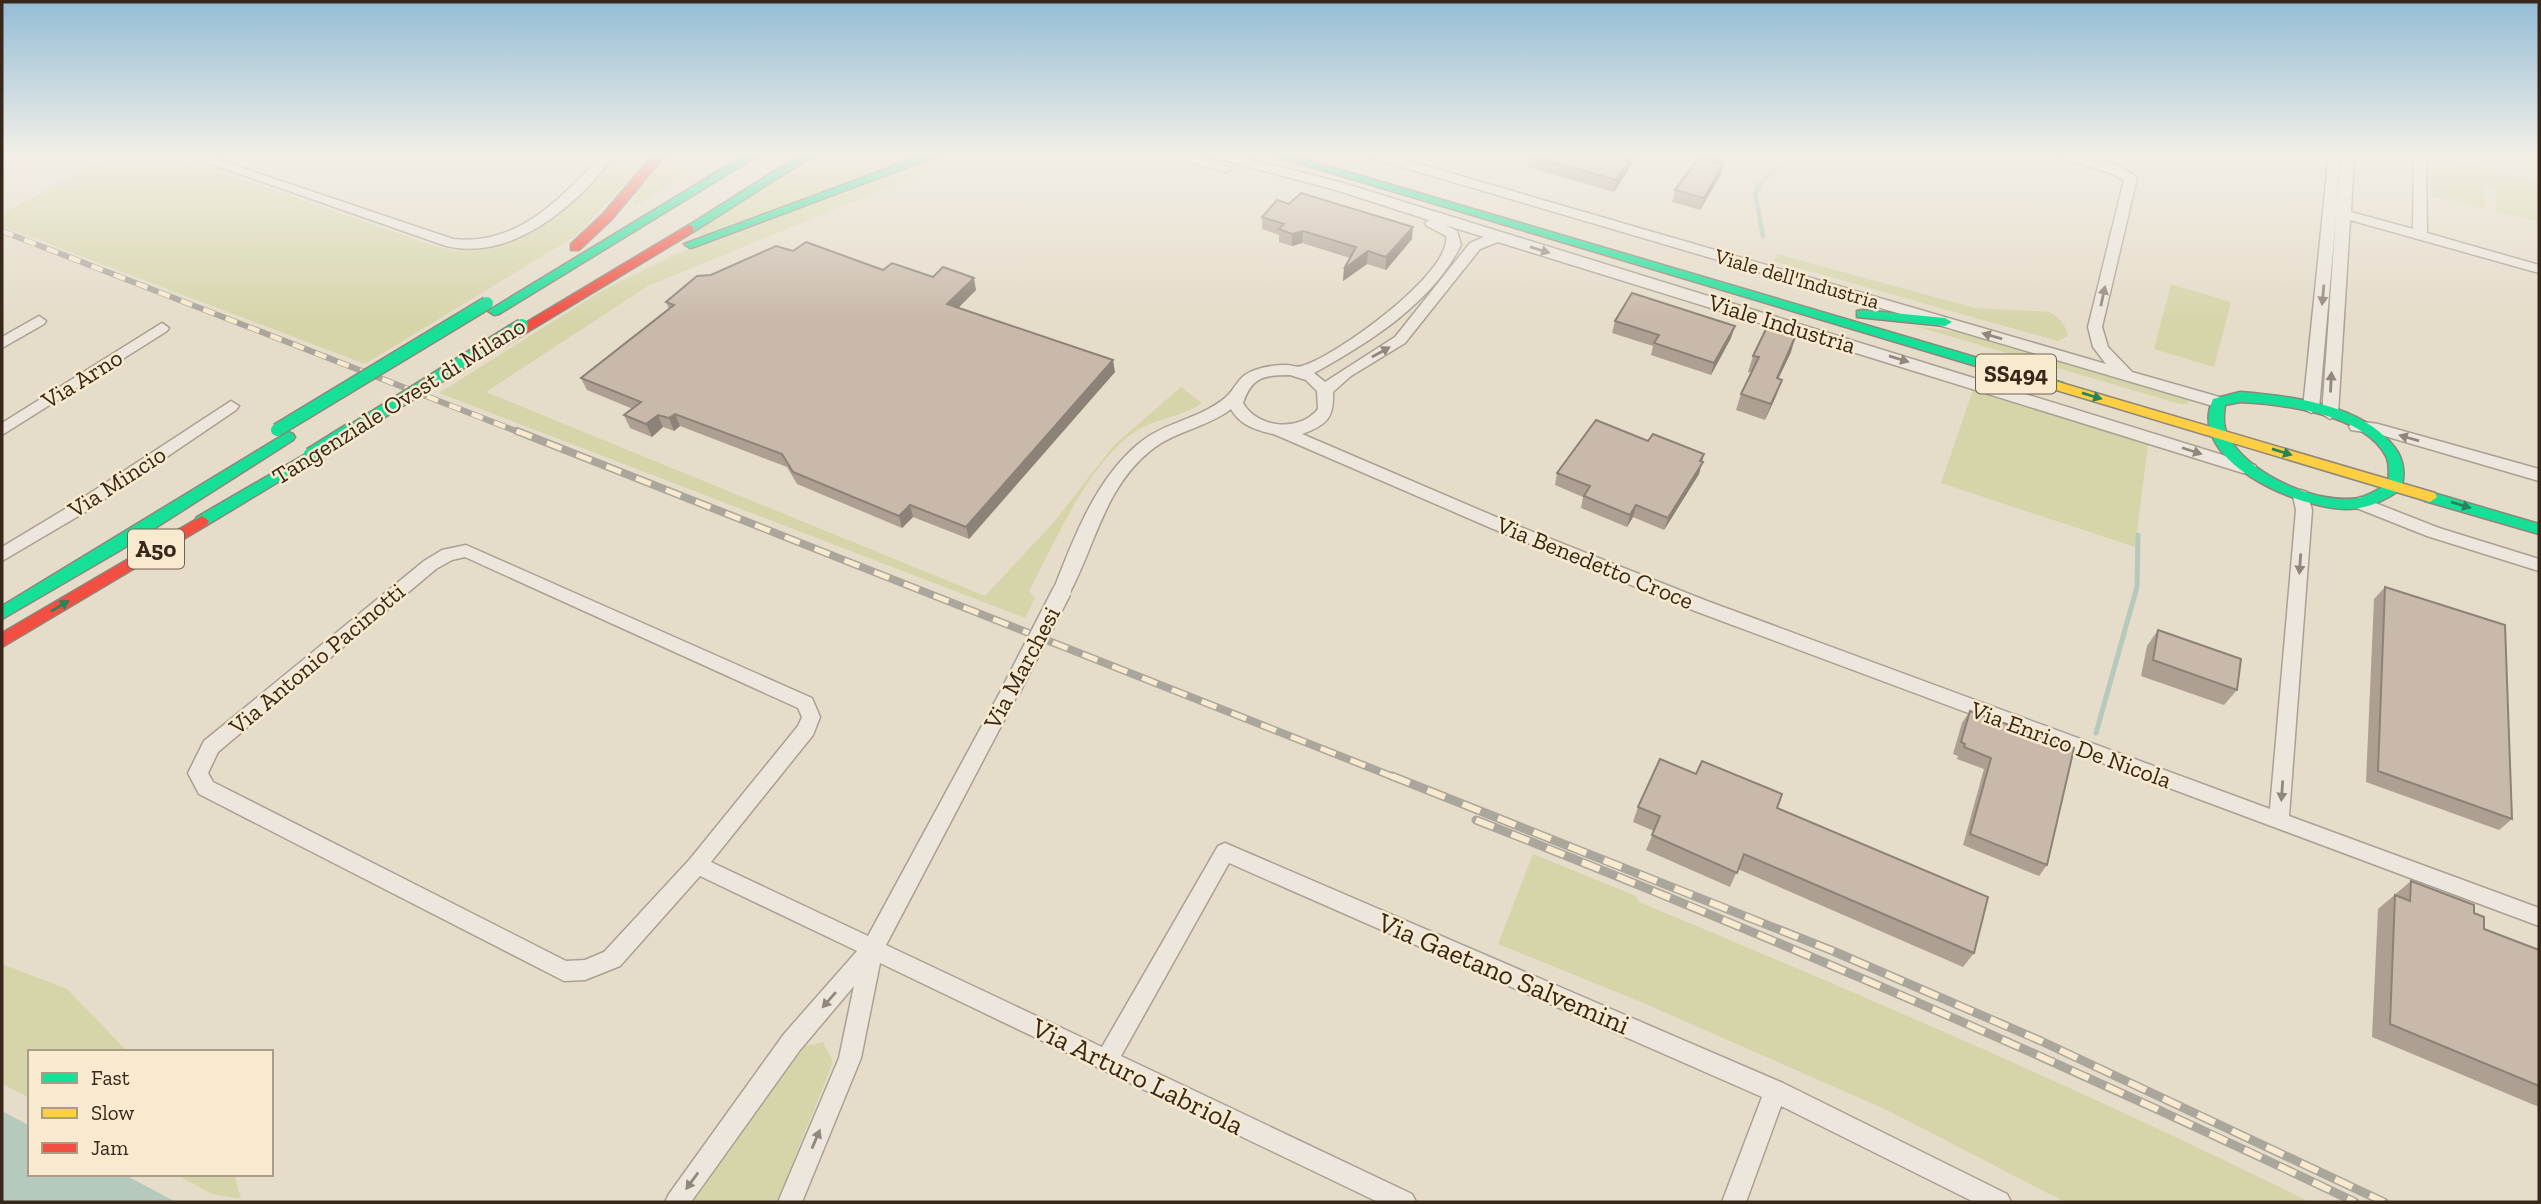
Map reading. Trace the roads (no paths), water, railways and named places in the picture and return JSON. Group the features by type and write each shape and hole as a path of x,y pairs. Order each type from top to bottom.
{"main road":[{"path":"559,261 613,209"},
{"path":"491,307 559,261 644,209"},
{"name":"Tangenziale Ovest di Milano","path":"491,307 659,209"},
{"name":"Tangenziale Ovest di Milano","path":"2,641 443,376 705,209"},
{"path":"524,326 617,274 721,209"},
{"path":"617,274 789,209"},
{"name":"SS494","path":"1461,209 2217,433 2539,513"},
{"name":"SS494","path":"1505,209 1862,314 2215,410 2539,528"},
{"path":"1429,214 1544,234"},
{"name":"A50","path":"2,613 114,547 185,490 283,434 491,307"},
{"path":"1862,314 1945,322"},
{"name":"SS494","path":"2215,410 2240,397 2257,396 2330,414 2356,426 2383,444 2389,451 2396,478"},
{"path":"2215,410 2217,433 2249,469 2277,486 2301,496 2328,503 2360,503 2379,498 2396,478"}],"street":[{"path":"351,209 451,243 468,246 500,240 536,223 551,209"},
{"path":"1386,209 1448,230 1454,236 1452,251"},
{"name":"Viale Industria","path":"1413,209 2249,469"},
{"name":"Viale dell'Industria","path":"1561,209 2145,381 2215,410"},
{"path":"2123,209 2095,327 2095,337 2102,349 2128,376"},
{"path":"2420,209 2420,235"},
{"path":"2337,211 2539,269"},
{"path":"2311,408 2337,211"},
{"path":"2330,414 2337,211"},
{"path":"1301,373 1329,359 1395,314 1422,291 1452,251 1464,241 1465,237 1456,222"},
{"path":"1325,390 1346,373 1400,340 1475,246 1497,237"},
{"path":"2,342 39,321"},
{"name":"Via Arno","path":"2,430 162,328"},
{"path":"1280,370 1301,373 1320,383 1325,390 1327,407 1314,423 1294,430 1282,431 1251,422 1201,421 1215,414 1237,396 1244,383 1260,374 1280,370"},
{"path":"1237,396 1242,415 1251,422"},
{"name":"Via Mincio","path":"2,555 81,507 231,406"},
{"name":"Via Marchesi","path":"677,1202 792,1042 873,948 1062,591 1093,517 1128,464 1144,447 1161,436 1201,421"},
{"path":"1314,423 1318,440 1331,452"},
{"path":"2356,426 2378,429 2539,475"},
{"name":"Via Benedetto Croce","path":"1282,431 1497,524 1700,606 1862,667"},
{"path":"2279,822 2304,510 2301,496"},
{"path":"2360,503 2433,532 2539,565"},
{"name":"Via Antonio Pacinotti","path":"466,551 806,703 811,717 806,730 697,865 612,959 585,970 564,971 206,788 198,773 211,747 430,565 448,554 466,551"},
{"name":"Via Enrico De Nicola","path":"1862,667 2539,917"},
{"name":"Via Gaetano Salvemini","path":"1106,1061 1225,852 1775,1091 1998,1202"},
{"path":"697,865 873,948"},
{"name":"Via Marchesi","path":"790,1202 850,1058 873,948"},
{"name":"Via Arturo Labriola","path":"873,948 1404,1202"},
{"path":"1734,1202 1775,1091"}],"waterway":[{"path":"1758,209 1763,236"},
{"path":"2096,733 2137,587 2138,535"}],"railway":[{"path":"2,231 521,433"},
{"path":"517,431 1396,778"},
{"path":"1392,776 1833,951 2041,1041 2384,1202"},
{"path":"1476,820 1919,1003 2355,1202"}]}
